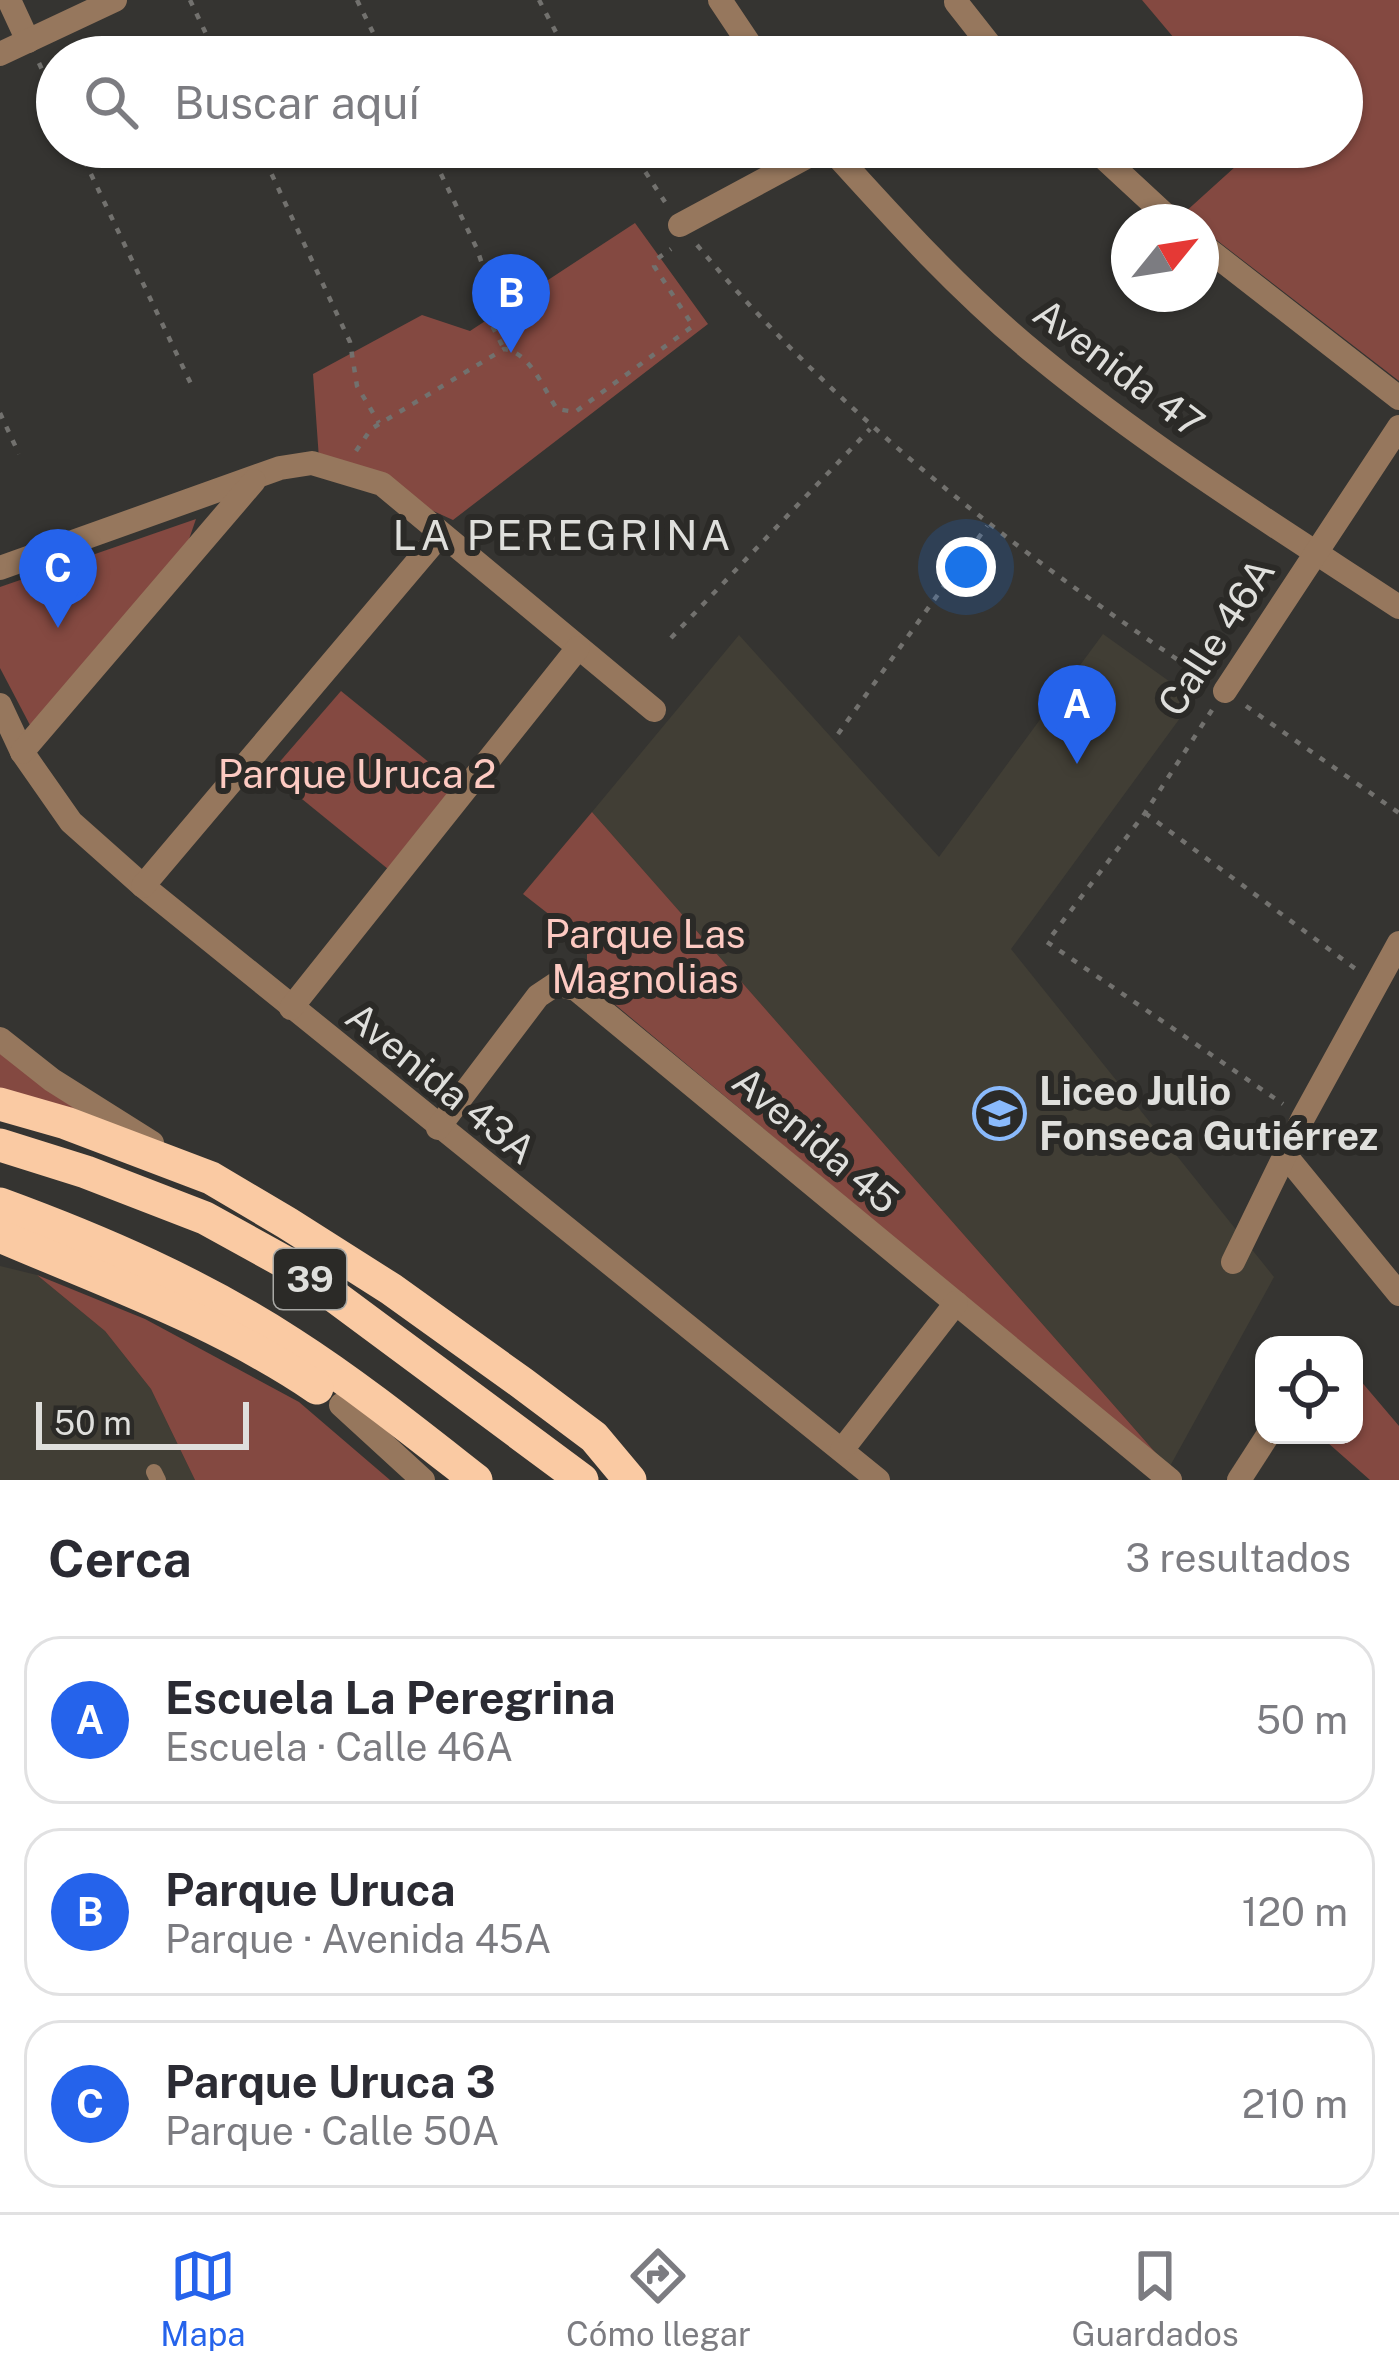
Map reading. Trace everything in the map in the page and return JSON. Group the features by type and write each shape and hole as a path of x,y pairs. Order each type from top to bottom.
{"highway":[{"path":"0,1104 66,1123 211,1178 391,1289 594,1437 630,1480"},
{"name":"39","path":"0,1145 205,1218 298,1270 582,1480"},
{"name":"39","path":"0,1204 92,1237 206,1293 292,1343 476,1480"},
{"path":"0,1236 189,1316 284,1366 444,1480"}],"street":[{"path":"9,0 28,41"},
{"path":"39,36 115,0"},
{"path":"720,0 744,36"},
{"path":"956,2 976,36"},
{"path":"0,54 36,37"},
{"path":"685,231 792,168"},
{"name":"Avenida 47","path":"846,168 934,263 1037,356 1399,608"},
{"path":"1115,168 1154,204"},
{"path":"1219,258 1399,398"},
{"name":"Calle 46A","path":"1225,691 1399,427"},
{"path":"0,568 280,468 312,463 382,484 654,710"},
{"path":"22,752 255,479"},
{"path":"143,886 440,535"},
{"path":"291,1008 578,648"},
{"name":"Avenida 43A","path":"0,705 22,752 71,822 143,886 878,1480"},
{"path":"1233,1262 1303,1118 1399,943"},
{"name":"Avenida 45","path":"438,1128 538,996 556,984 576,989 1170,1480"},
{"path":"0,1040 52,1080 211,1178"},
{"path":"1286,1156 1399,1294"},
{"path":"842,1450 956,1303"},
{"path":"341,1405 423,1480"},
{"path":"594,1437 650,1480"},
{"path":"1240,1480 1262,1444"}],"path":[{"path":"190,0 207,36"},
{"path":"357,0 375,36"},
{"path":"538,0 558,36"},
{"path":"28,41 36,58"},
{"path":"88,168 191,384"},
{"path":"269,168 350,342 357,386 380,424"},
{"path":"438,168 477,249 491,290 486,314 504,349"},
{"path":"642,168 685,231 751,309 871,428 987,526 1399,813"},
{"path":"348,473 358,445 380,424 504,349 515,350 524,358 556,410 575,412 690,330 693,321 654,261 685,231"},
{"path":"0,413 20,454"},
{"path":"671,638 871,428"},
{"path":"838,734 987,526"},
{"name":"Calle 46A","path":"1225,691 1145,813 1047,942 1303,1118"},
{"path":"1145,813 1377,984"}],"shaded area":[{"name":"Liceo Julio Fonseca Gutiérrez","path":"1103,634 1194,699 1011,949 1274,1277 1169,1468 592,812 739,635 939,857"},
{"path":"0,1266 37,1275 105,1331 151,1389 195,1480 0,1480"}],"green space":[{"path":"1142,0 1399,0 1399,381 1219,242 1219,204 1194,204 1234,168 1363,168 1363,36 1172,36"},
{"path":"635,223 708,324 453,520 319,459 313,374 422,315 470,331"},
{"path":"196,519 187,545 31,727 0,668 0,587"},
{"name":"Parque Uruca 2","path":"341,691 457,785 388,869 270,773"},
{"name":"Parque Las Magnolias","path":"592,812 1169,1468 587,981 587,944 523,894"},
{"path":"0,1052 86,1115 0,1096"},
{"path":"37,1275 145,1319 299,1402 390,1480 195,1480 151,1389 105,1331"},
{"path":"1363,1384 1399,1426 1399,1480 1370,1480 1329,1444 1363,1444"}],"place":[{"name":"Parque Uruca","path":"511,353"},
{"name":"Parque Uruca 3","path":"58,628"},
{"name":"Escuela La Peregrina","path":"1077,764"},
{"name":"Liceo Julio Fonseca Gutiérrez","path":"1000,1113"}],"district":[{"name":"LA PEREGRINA","path":"563,534"}]}
